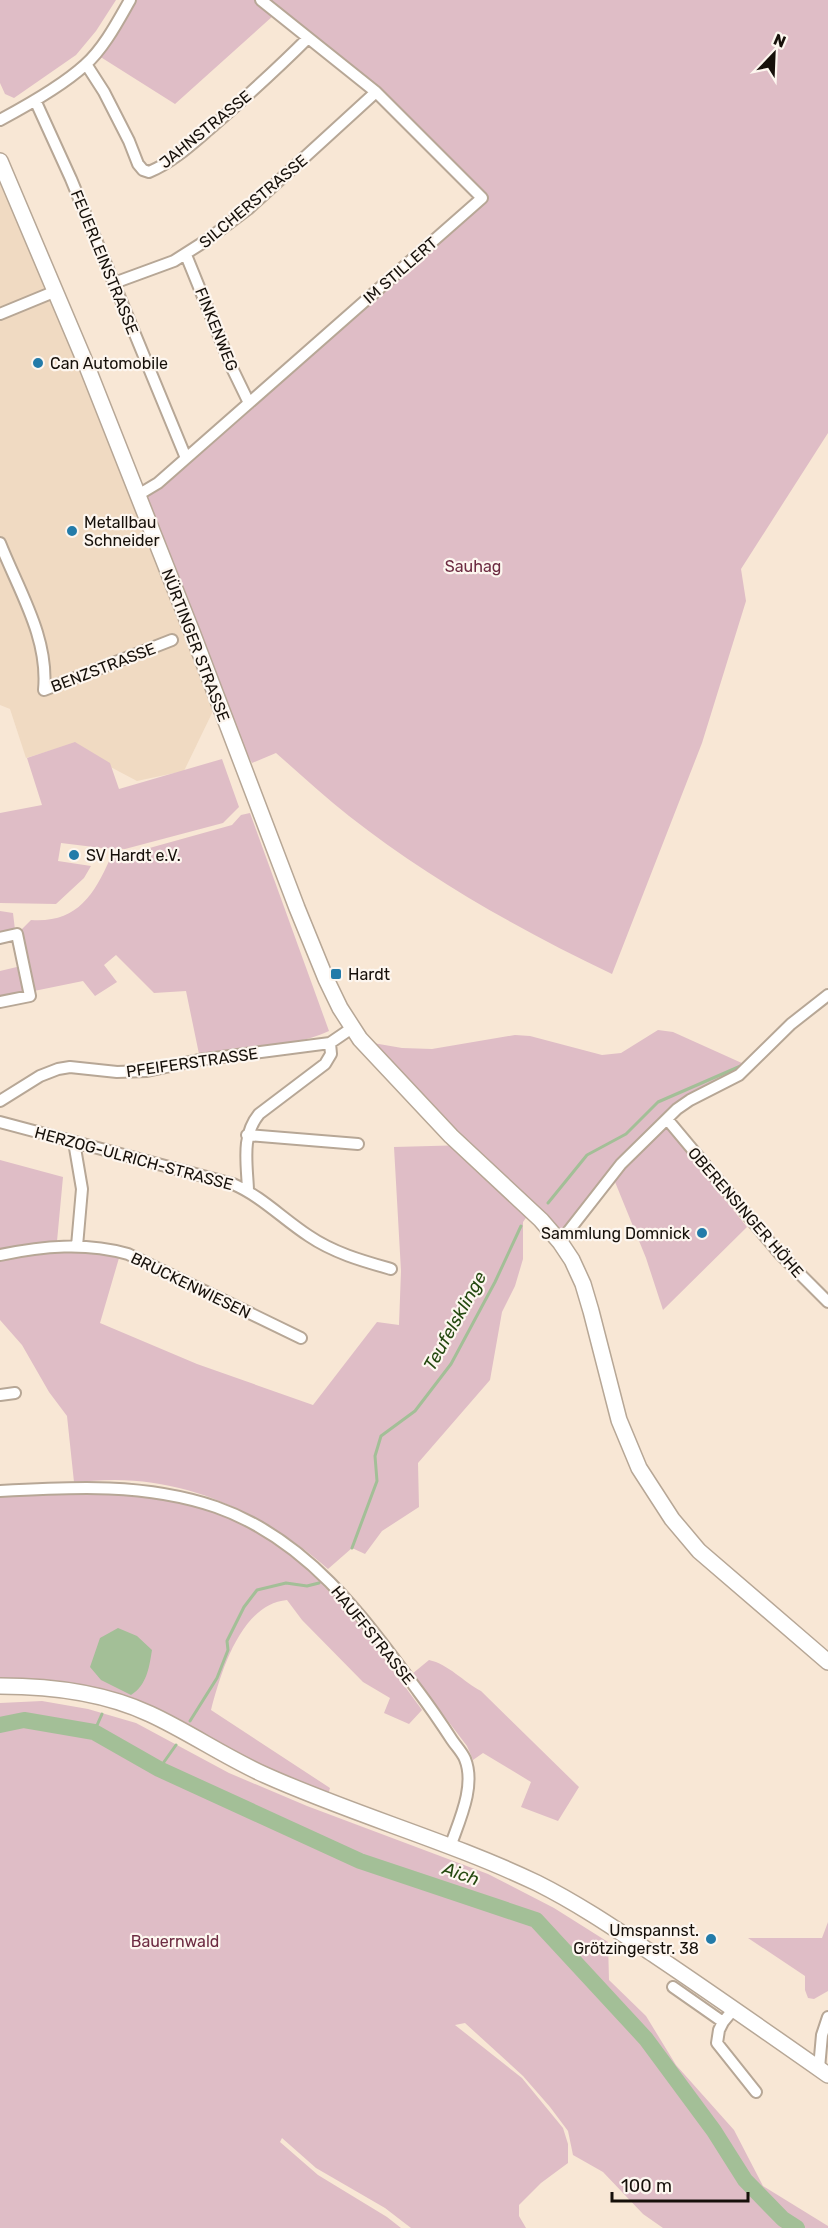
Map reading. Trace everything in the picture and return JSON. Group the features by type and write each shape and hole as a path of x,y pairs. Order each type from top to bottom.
{"main road":[{"name":"NÜRTINGER STRASSE","path":"0,161 56,291 138,495 297,908 326,979 352,1029 421,1105 513,1192 560,1242 572,1260 583,1284 619,1420 639,1468 655,1494 699,1551 828,1662"},
{"path":"0,1686 54,1688 124,1704 148,1713 265,1775 450,1846 530,1880 581,1908 823,2072"}],"street":[{"path":"0,120 35,100 86,64 130,0"},
{"path":"261,0 308,38"},
{"name":"JAHNSTRASSE","path":"86,64 108,101 138,164 143,170 149,172 188,148 308,38"},
{"name":"IM STILLERT","path":"138,495 158,483 482,198 376,92 308,38"},
{"name":"SILCHERSTRASSE","path":"114,283 186,255 248,209 376,92"},
{"name":"FEUERLEINSTRASSE","path":"35,100 71,179 186,458"},
{"name":"FINKENWEG","path":"186,255 232,368 249,403"},
{"path":"0,314 56,291"},
{"name":"BENZSTRASSE","path":"0,543 40,640 45,661 44,690 172,640"},
{"path":"0,938 17,934 30,996 0,1002"},
{"path":"560,1242 621,1164 667,1119 690,1100 731,1081 745,1071 791,1024 828,995"},
{"name":"PFEIFERSTRASSE","path":"0,1101 40,1076 58,1069 70,1067 117,1072 147,1071 199,1060 330,1042 352,1029"},
{"path":"248,1190 247,1135 250,1124 259,1114 325,1064 331,1054 330,1042"},
{"name":"OBERENSINGER HÖHE","path":"667,1119 779,1253 828,1302"},
{"name":"HERZOG-ULRICH-STRASSE","path":"0,1122 233,1184 248,1190 312,1238 334,1250 391,1269"},
{"path":"247,1135 358,1144"},
{"path":"74,1142 81,1189 77,1246"},
{"name":"BRUCKENWIESEN","path":"0,1255 45,1247 77,1246 100,1247 138,1257 218,1300 301,1338"},
{"path":"0,1395 15,1393"},
{"name":"HAUFFSTRASSE","path":"0,1491 111,1488 166,1494 218,1508 245,1519 273,1534 301,1554 360,1613 432,1710 465,1759 468,1787 450,1846"},
{"path":"673,1987 723,2022"},
{"path":"733,2010 719,2030 717,2043 756,2092"},
{"path":"823,2072 822,2035 828,2017"}],"shaded area":[{"path":"0,161 216,696 213,711 184,771 137,781 69,745 26,758 10,709 0,705"},
{"path":"118,1628 137,1636 152,1650 144,1681 131,1695 101,1680 90,1667 100,1638"}],"green space":[{"path":"0,0 116,0 96,31 76,55 14,98 5,94 0,83"},
{"path":"136,0 255,0 274,15 175,104 99,56"},
{"name":"Sauhag","path":"261,0 828,0 828,433 741,569 746,601 702,743 612,974 509,921 411,861 349,816 276,753 252,763 216,696 144,492 482,198 403,118"},
{"path":"75,742 110,763 119,789 222,759 239,807 223,823 125,849 61,843 58,861 91,866 84,878 56,904 0,903 0,813 42,805 27,758"},
{"path":"250,813 329,1031 299,1041 199,1054 186,991 154,993 116,955 104,965 117,982 95,996 83,981 34,991 22,929 31,920 60,917 81,905 97,885 110,859 232,825 241,815"},
{"path":"0,911 13,913 15,930 0,933"},
{"path":"21,966 24,989 21,993 0,998 0,971"},
{"path":"658,1030 673,1032 744,1064 746,1067 665,1118 561,1232 535,1205 523,1222 523,1259 515,1286 502,1312 490,1380 418,1463 419,1507 382,1531 365,1554 352,1548 328,1569 282,1534 256,1518 202,1495 145,1482 115,1480 74,1482 67,1416 49,1392 22,1345 0,1320 0,1160 63,1177 56,1252 87,1252 119,1258 100,1323 197,1364 313,1405 377,1322 399,1325 401,1271 394,1147 468,1145 373,1043 402,1048 432,1049 515,1035 530,1036 602,1055 621,1053"},
{"path":"667,1127 747,1227 663,1310 646,1258 613,1177"},
{"path":"83,1493 140,1495 175,1500 214,1512 252,1528 287,1550 352,1614 422,1710 409,1724 384,1713 390,1698 363,1682 302,1620 287,1600 271,1604 245,1627 227,1660 211,1710 330,1788 328,1795 288,1780 155,1711 0,1682 0,1497"},
{"path":"429,1660 443,1665 481,1691 579,1787 558,1821 521,1807 531,1782 483,1753 473,1760 467,1746 412,1674"},
{"name":"Bauernwald","path":"42,1701 88,1709 136,1723 229,1773 307,1806 488,1874 554,1908 608,1942 609,1980 646,2016 676,2065 734,2130 763,2186 828,2228 663,2228 643,2214 603,2172 573,2155 568,2131 550,2107 523,2076 465,2023 455,2025 522,2078 563,2128 568,2144 568,2163 541,2183 519,2205 519,2216 526,2228 411,2228 385,2208 316,2168 282,2138 280,2142 318,2175 401,2228 0,2228 0,1703"},
{"path":"828,1922 828,1991 814,1999 808,1998 805,1990 805,1976 748,1938 822,1938"}],"waterway":[{"name":"Teufelsklinge","path":"548,1203 587,1155 626,1134 658,1102 743,1065"},
{"name":"Teufelsklinge","path":"352,1548 377,1481 375,1456 381,1436 415,1411 451,1364 495,1282 521,1226"},
{"name":"Teufelsklinge","path":"190,1721 217,1678 228,1650 227,1641 244,1607 257,1590 286,1583 307,1586 319,1583"},
{"path":"94,1732 102,1714"},
{"name":"Aich","path":"0,1725 24,1720 94,1732 159,1769 360,1861 536,1920 646,2039 714,2131 745,2180 783,2219 797,2228"},
{"name":"Teufelsklinge","path":"159,1769 176,1745"}],"place":[{"name":"Can Automobile","path":"38,363"},
{"name":"Metallbau Schneider","path":"72,531"},
{"name":"SV Hardt e.V.","path":"74,855"},
{"name":"Hardt","path":"336,974"},
{"name":"Sammlung Domnick","path":"702,1233"},
{"name":"Umspannst. Grötzingerstr. 38","path":"711,1939"}]}
